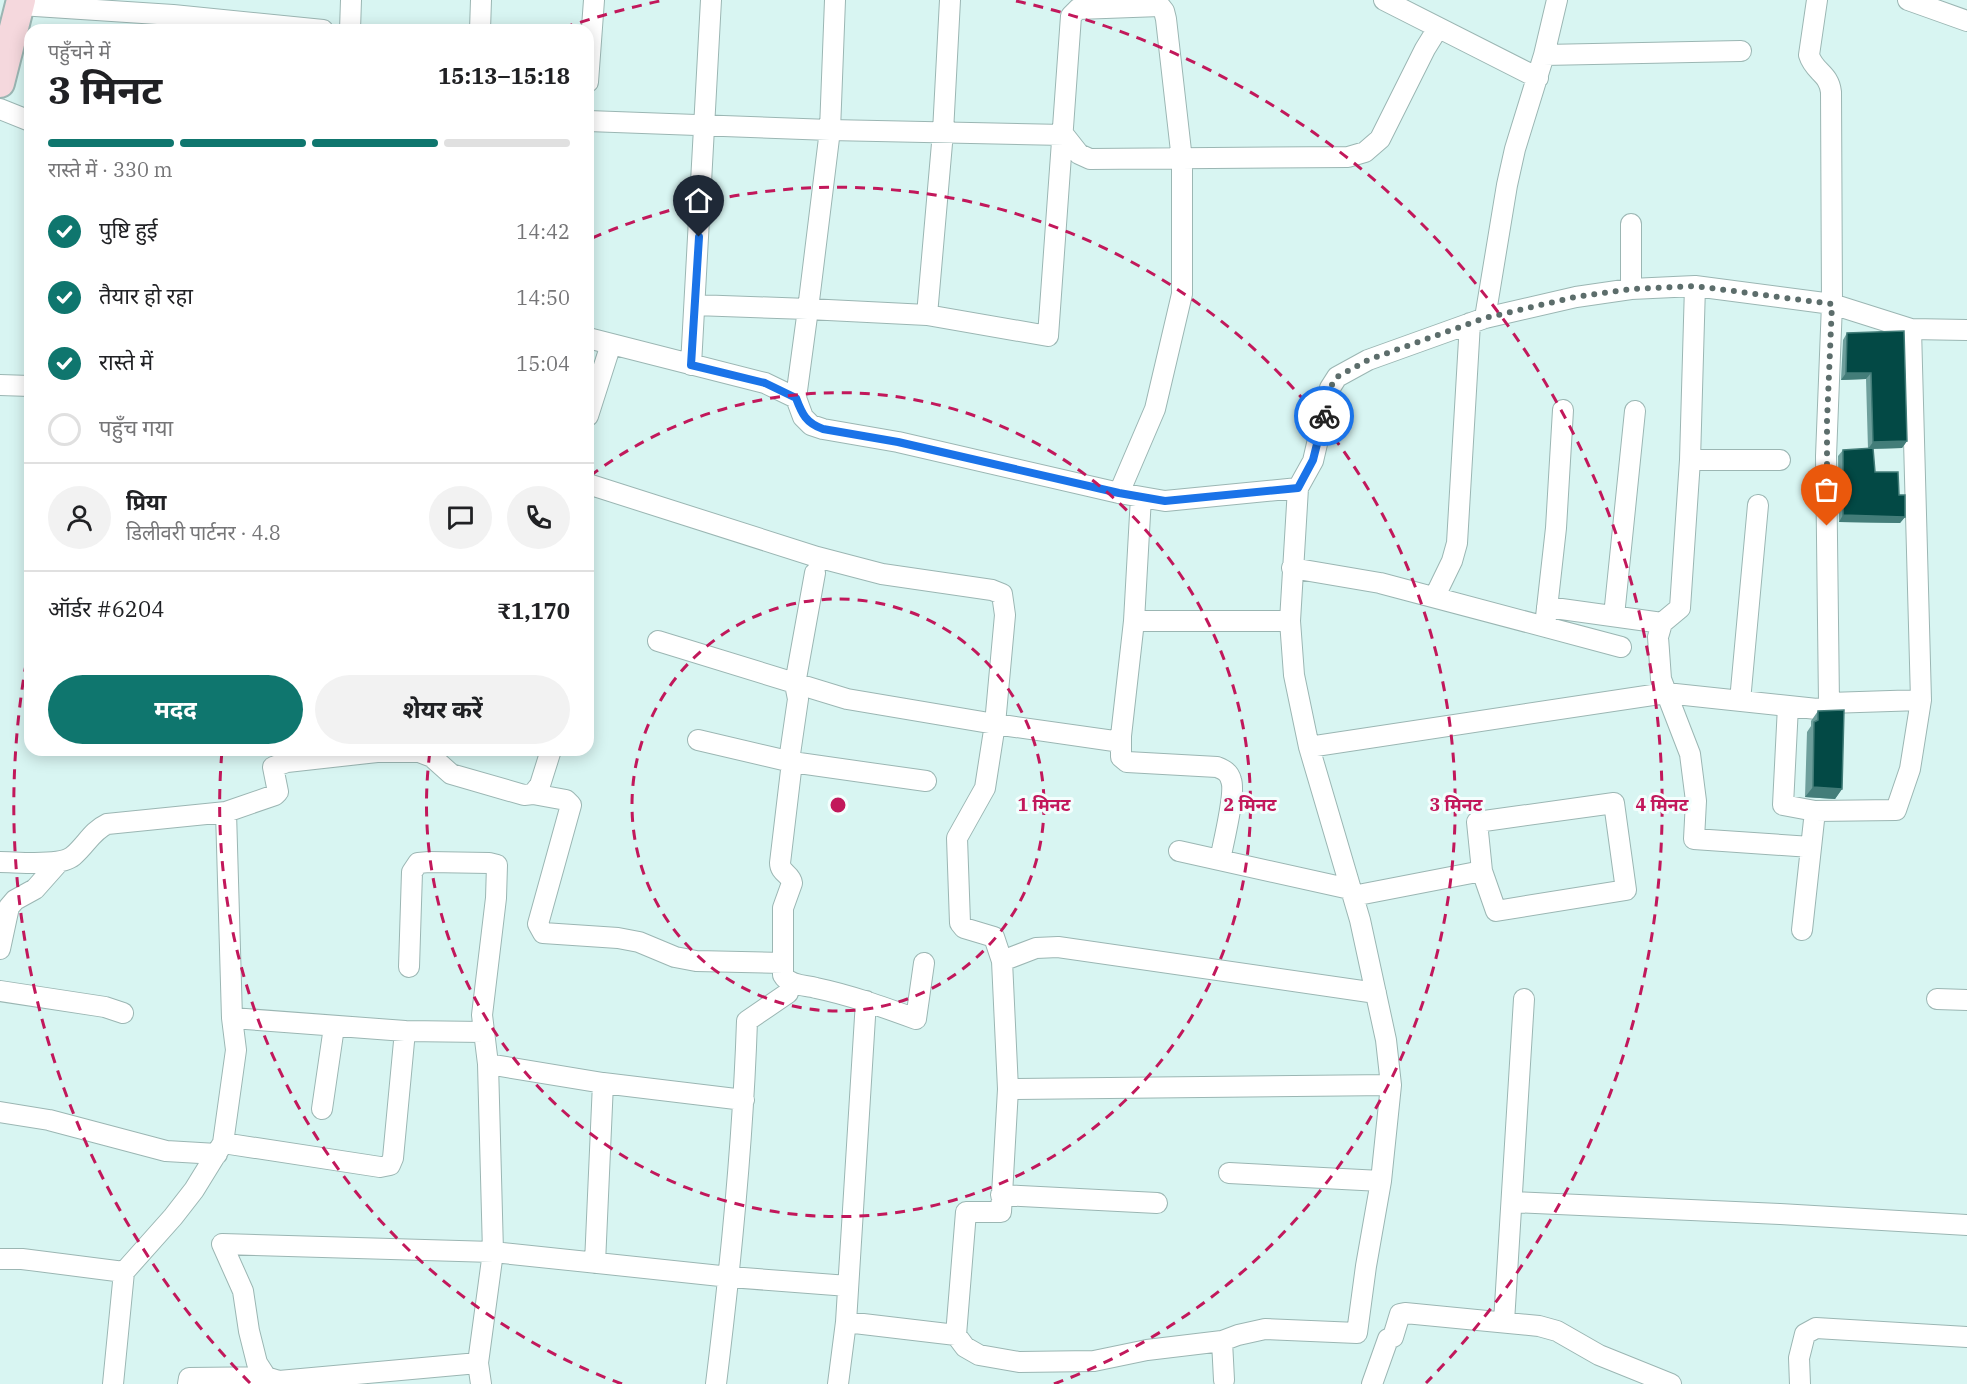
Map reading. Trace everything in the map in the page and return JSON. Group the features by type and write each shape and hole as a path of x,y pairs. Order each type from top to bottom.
{"street":[{"path":"350,24 351,0"},
{"path":"480,24 481,0"},
{"path":"592,24 594,0"},
{"path":"691,365 711,0"},
{"path":"835,0 830,130 796,398 803,417 811,425 823,429 898,442 1119,493 1165,501 1298,488"},
{"path":"927,315 943,132 950,0"},
{"path":"1384,0 1538,78"},
{"path":"1435,596 1452,561 1457,543 1478,321 1515,149 1538,78 1557,0"},
{"path":"1817,0 1809,55 1811,63 1828,78 1832,92 1832,304 1826,456 1829,703"},
{"path":"1908,0 1967,21"},
{"path":"0,83 20,2 262,24"},
{"path":"695,304 927,315 1048,336 1064,135 1070,22 1074,11 1160,6 1166,19 1182,160 1182,294 1155,409 1119,493"},
{"path":"1064,135 1079,154 1090,159 1348,157 1365,152 1380,139 1438,28"},
{"path":"1544,55 1742,51"},
{"path":"0,109 24,119"},
{"path":"594,121 830,130 1064,135"},
{"path":"1631,224 1631,289"},
{"path":"1695,286 1690,460 1680,608 1662,623 1658,637 1661,679 1690,754 1696,801 1694,838 1811,847"},
{"path":"594,486 817,557 882,574 992,590 1002,594 1005,615 995,724 985,788 957,838 960,923 963,928 994,937 1002,962 1008,1089 1001,1212 966,1212 956,1335 964,1347 979,1355 1019,1362 1094,1361 1147,1350 1222,1341 1265,1329 1358,1333 1366,1266 1381,1181 1391,1085 1386,1040 1376,993 1351,893 1309,747 1294,675 1290,621 1298,488 1313,460 1330,388 1337,377 1368,360 1478,321 1575,297 1631,289 1695,286 1832,304 1911,329 1967,330"},
{"path":"1788,706 1783,805 1815,811 1896,810 1910,769 1921,700 1911,329"},
{"path":"594,340 765,383 796,398"},
{"path":"594,397 611,344"},
{"path":"0,385 24,386"},
{"path":"1546,617 1556,528 1563,410"},
{"path":"1614,616 1635,411"},
{"path":"1690,460 1780,460"},
{"path":"1141,497 1134,621 1121,757 1127,762 1217,768 1227,772 1232,781 1232,793 1220,861"},
{"path":"1740,701 1758,505"},
{"path":"1292,568 1380,583 1546,617 1621,646"},
{"path":"815,573 795,684 798,699 790,754 792,762 780,863 782,871 792,879 783,908 783,975 786,981 791,983 866,1001 916,1018 924,963"},
{"path":"1546,617 1614,616 1662,623"},
{"path":"1134,621 1290,621"},
{"path":"658,641 847,699 1121,742"},
{"path":"1309,747 1666,693 1818,709 1824,708 1829,703 1921,700"},
{"path":"698,740 792,762 926,781"},
{"path":"0,862 59,862 74,856 98,828 107,824 226,812 278,792 273,759 287,762 344,756"},
{"path":"533,794 540,785 550,756"},
{"path":"444,758 451,774 517,794 533,794 566,800 571,805 538,924 543,933 618,938 639,942 675,957 696,962 783,963"},
{"path":"1614,803 1626,890 1496,911 1482,871 1477,822 1614,803"},
{"path":"1802,930 1815,811"},
{"path":"113,1384 124,1272 173,1217 220,1148 236,1050 232,1018 226,812"},
{"path":"1179,851 1351,893 1482,871"},
{"path":"0,949 9,907 15,900 35,889 59,862"},
{"path":"409,967 412,872 418,863 497,865 496,898 482,1015 488,1064 493,1252 478,1363 481,1384"},
{"path":"1002,962 1036,948 1058,947 1376,993"},
{"path":"0,991 82,1003 123,1013"},
{"path":"716,1384 730,1277 744,1100 747,1021 788,993"},
{"path":"1504,1322 1524,999"},
{"path":"1937,999 1967,1000"},
{"path":"838,1384 846,1322 866,1001"},
{"path":"232,1018 405,1031 484,1032"},
{"path":"322,1109 334,1027"},
{"path":"0,1112 49,1120 166,1151 220,1148 380,1167 390,1165 393,1158 405,1031"},
{"path":"488,1064 603,1083 744,1100"},
{"path":"595,1263 603,1083"},
{"path":"1008,1089 1391,1085"},
{"path":"1228,1173 1381,1181"},
{"path":"1001,1194 1158,1203"},
{"path":"1512,1202 1967,1225"},
{"path":"266,1377 257,1363 243,1291 222,1244 493,1252 730,1277 848,1286"},
{"path":"0,1259 22,1259 124,1272"},
{"path":"1372,1384 1388,1339 1395,1333 1400,1314 1436,1314 1539,1326 1557,1331 1599,1355 1671,1384"},
{"path":"846,1322 956,1335"},
{"path":"1800,1384 1799,1358 1804,1334 1816,1328 1967,1337"},
{"path":"1222,1341 1224,1380"},
{"path":"188,1384 189,1378 266,1377 279,1381 340,1380 478,1363"}],"building":[{"path":"1904,331 1907,441 1873,442 1871,373 1846,373 1847,333"},
{"path":"1873,448 1875,472 1898,472 1899,495 1905,495 1905,517 1843,515 1843,450"},
{"path":"1844,710 1842,789 1813,787 1814,722 1818,720 1818,711"}],"way so far":[{"path":"1324,416 1330,388 1337,377 1368,360 1485,318 1575,297 1631,289 1695,286 1832,304 1826,456 1827,526"}],"route":[{"path":"699,237 691,365 765,383 796,398 803,417 811,425 823,429 898,442 1119,493 1165,501 1298,488 1313,460 1324,416"}]}
